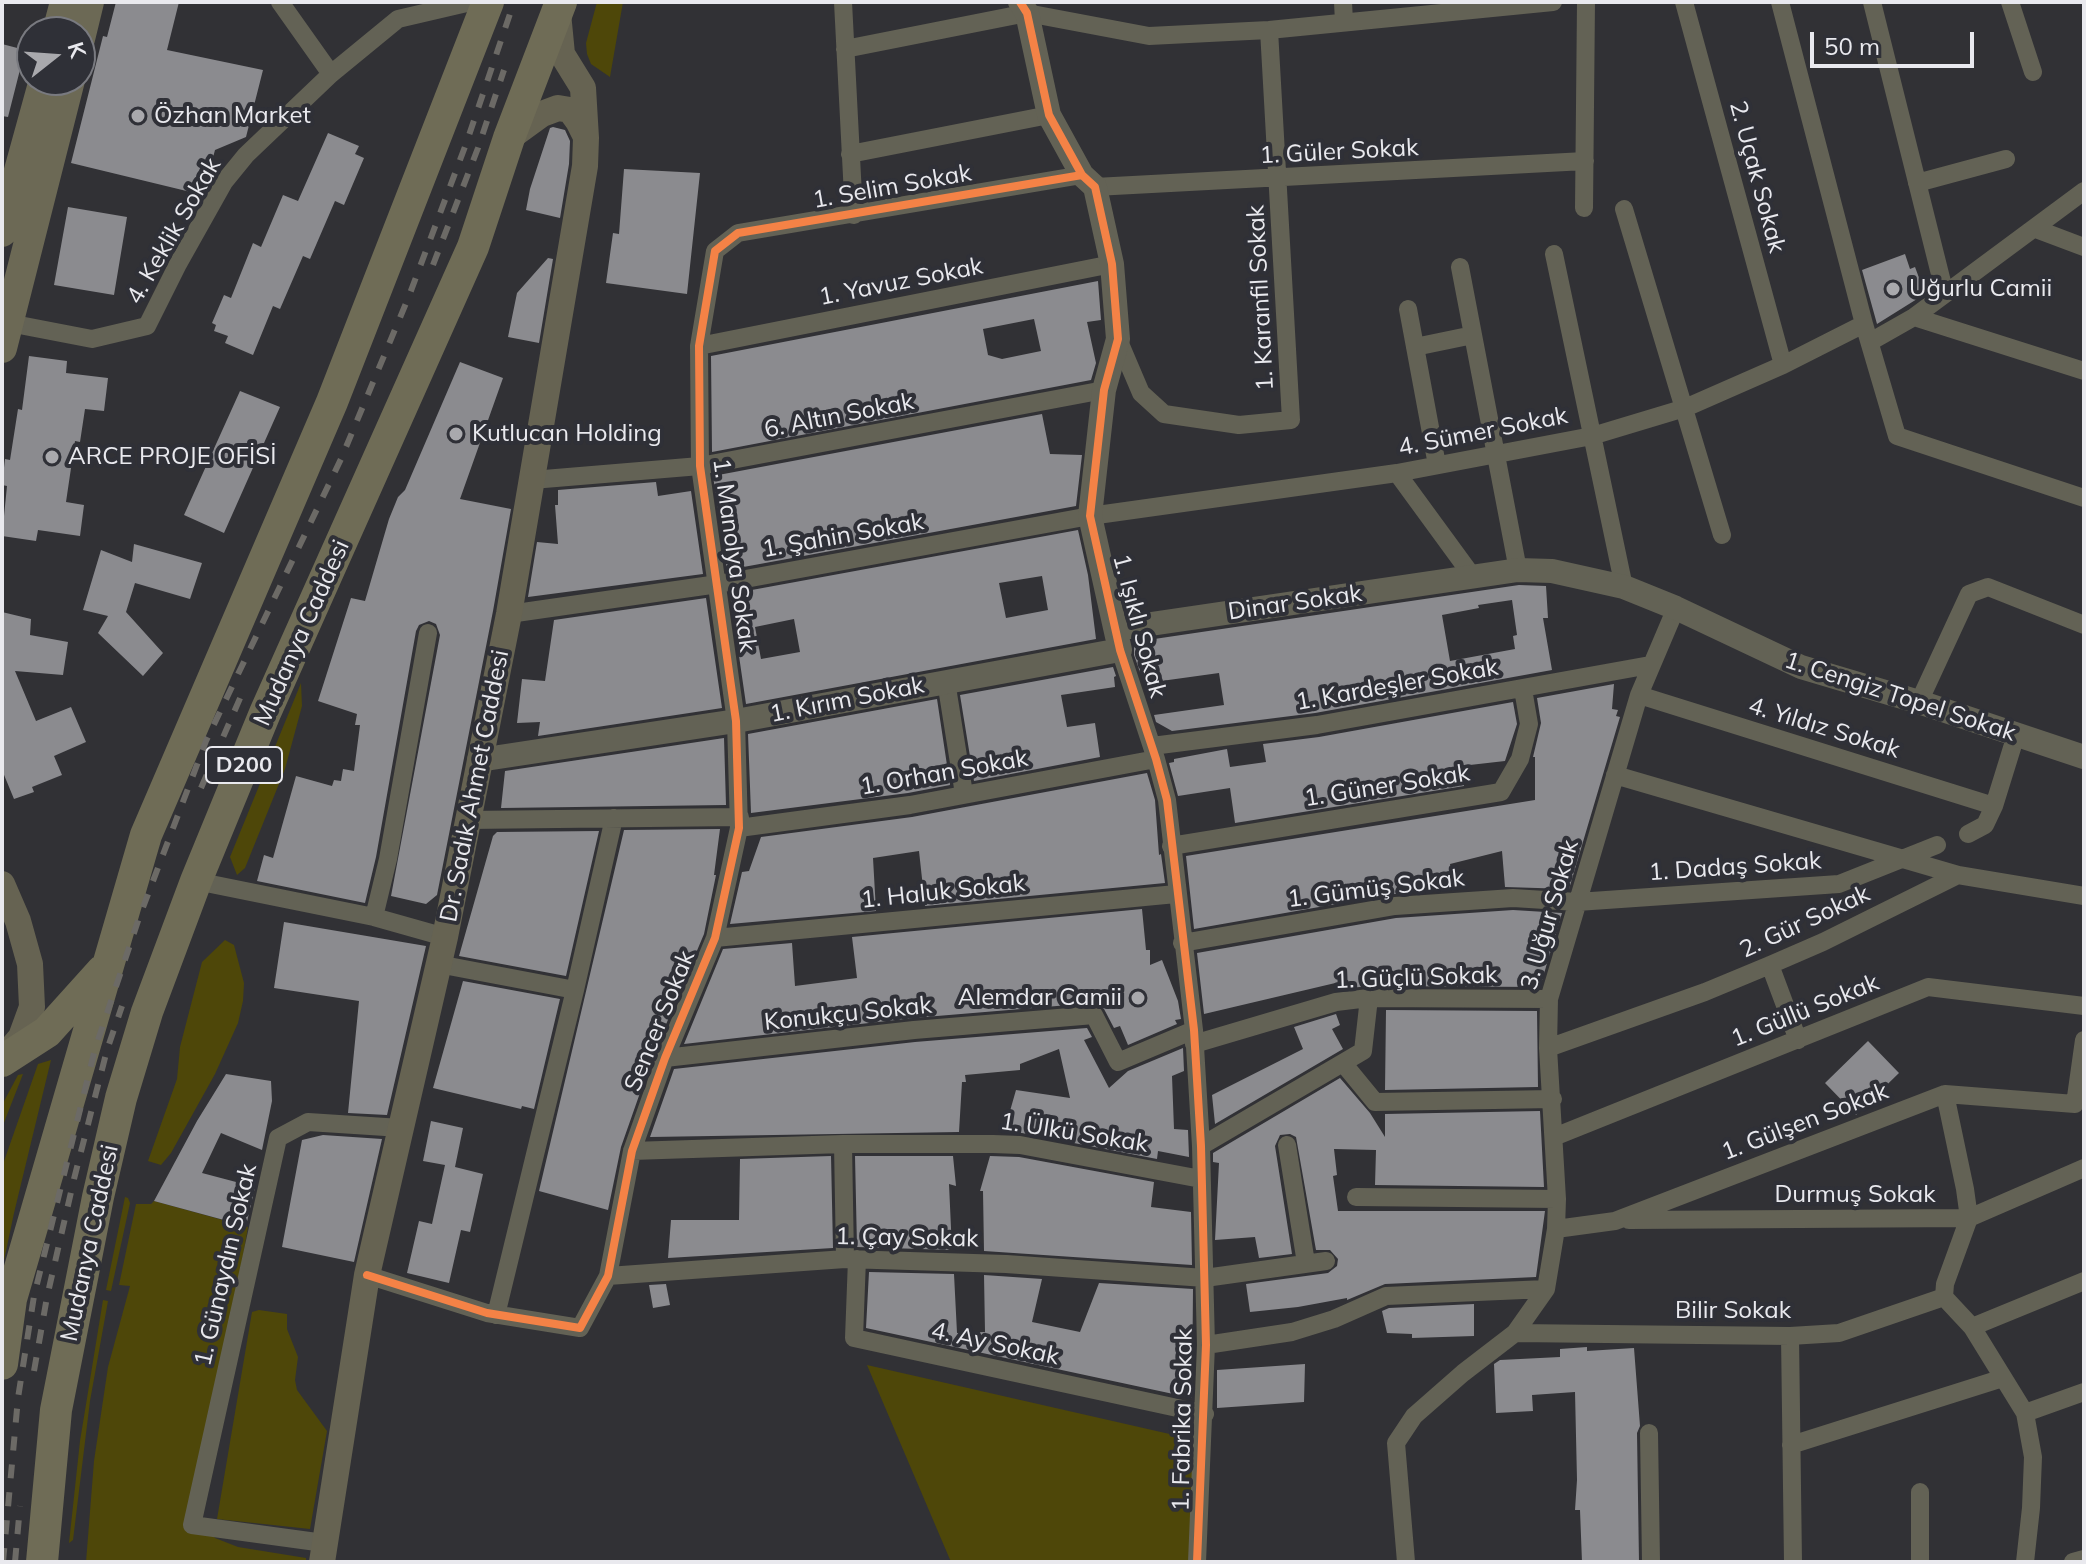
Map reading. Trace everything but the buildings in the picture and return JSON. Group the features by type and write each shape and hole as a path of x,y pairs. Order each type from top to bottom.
{"highway":[{"name":"D200","path":"2,1364 11,1299 146,835 332,402 488,2"},
{"name":"Mudanya Caddesi","path":"42,1562 56,1410 98,1197 121,1098 147,1012 196,881 265,713 473,247 509,138 559,6"},
{"path":"2,1060 47,1032 109,963"}],"main road":[{"name":"Dr. Sadık Ahmet Caddesi","path":"323,1552 367,1275 445,937 509,614 585,166 583,88 562,54 559,6"},
{"path":"2,232 40,96"},
{"path":"5,335 66,96"},
{"path":"509,138 542,114 558,108 570,110 586,138"},
{"path":"2,884 18,921 30,964 32,1007 21,1037 2,1060"}],"street":[{"path":"280,2 331,74"},
{"name":"4. Keklik Sokak","path":"5,335 92,339 147,326 224,182 246,155 331,74 398,19 471,2"},
{"path":"843,2 854,215"},
{"path":"1343,2 1344,22"},
{"path":"845,49 1024,8 1149,36 1269,30 1480,5 1553,2"},
{"path":"1584,208 1586,2"},
{"name":"2. Uçak Sokak","path":"1684,2 1783,365"},
{"path":"1780,2 1897,436 2084,498"},
{"path":"1872,2 1945,294"},
{"path":"2010,2 2033,72"},
{"name":"1. Işıklı Sokak","path":"1024,8 1049,115 1088,181 1112,264 1118,339 1141,393 1164,414 1239,425 1291,420"},
{"name":"1. Karanfil Sokak","path":"1269,30 1291,420"},
{"path":"850,154 1049,115"},
{"path":"1917,183 2006,159"},
{"name":"1. Güler Sokak","path":"1088,181 1278,180 1585,161"},
{"name":"1. Selim Sokak","path":"715,251 738,233 1088,181"},
{"name":"4. Sümer Sokak","path":"1090,516 1397,473 1592,436 1685,408 1783,365 1914,317 2084,191"},
{"path":"1624,209 1722,535"},
{"path":"2036,229 2084,247"},
{"name":"1. Manolya Sokak","path":"715,251 699,346 700,466 736,721"},
{"path":"1554,254 1624,587"},
{"name":"1. Yavuz Sokak","path":"699,346 1112,264"},
{"path":"1460,267 1518,570"},
{"path":"1408,309 1437,465"},
{"path":"1914,317 2084,371"},
{"path":"1415,347 1473,335"},
{"name":"1. Işıklı Sokak","path":"1118,339 1104,390 1090,516 1118,639 1167,800 1194,1037 1205,1278"},
{"name":"6. Altın Sokak","path":"532,480 700,466 1104,390"},
{"path":"1397,473 1473,577"},
{"name":"1. Şahin Sokak","path":"509,614 718,584 1090,516"},
{"name":"Dinar Sokak","path":"1118,639 1518,570 1552,571 1624,587 1676,608"},
{"path":"1919,702 1969,594 1988,587 2084,625"},
{"name":"3. Uğur Sokak","path":"1406,1562 1396,1443 1414,1416 1515,1333 1546,1289 1556,1229 1557,1199 1548,1048 1549,999 1639,695 1676,608"},
{"name":"1. Cengiz Topel Sokak","path":"1676,608 1801,667 1919,702 2084,757"},
{"path":"374,917 388,859 428,633"},
{"name":"1. Kırım Sokak","path":"479,760 736,721 946,681 1118,639"},
{"name":"1. Kardeşler Sokak","path":"1154,752 1650,665"},
{"path":"946,681 964,794"},
{"name":"1. Güner Sokak","path":"1171,846 1501,792 1520,759 1529,724 1523,689"},
{"name":"4. Yıldız Sokak","path":"1639,695 1994,806"},
{"name":"Sencer Sokak","path":"496,1315 580,1328 608,1276 632,1151 665,1058 715,938 740,823 736,721"},
{"path":"1968,834 1985,825 2016,735"},
{"name":"1. Orhan Sokak","path":"467,820 614,818 740,823 910,805 1154,752"},
{"path":"1615,775 1958,875 2084,896"},
{"path":"367,1275 496,1315 614,818"},
{"name":"1. Dadaş Sokak","path":"1577,902 1839,884 1937,845"},
{"name":"2. Gür Sokak","path":"1548,1048 1770,965 1958,875"},
{"path":"196,881 374,917 445,937"},
{"name":"1. Haluk Sokak","path":"715,938 1176,894"},
{"name":"1. Gümüş Sokak","path":"1182,943 1395,906 1513,898 1577,902"},
{"path":"438,964 575,990"},
{"path":"1770,965 1798,1040"},
{"name":"1. Güllü Sokak","path":"1554,1137 1928,987 2084,1006"},
{"path":"1201,1146 1363,1051 1369,998"},
{"name":"1. Güçlü Sokak","path":"1194,1037 1336,1002 1369,998 1549,999"},
{"name":"Konukçu Sokak","path":"665,1058 914,1030 1094,1015 1118,1062 1194,1037"},
{"path":"2082,1075 2084,1040"},
{"path":"1343,1063 1375,1102 1553,1099"},
{"name":"1. Gülşen Sokak","path":"1556,1229 1615,1221 1945,1094 2075,1104 2082,1075"},
{"path":"1945,1094 1969,1218 1945,1284 1944,1297 1972,1327 2025,1413 2033,1457 2025,1562"},
{"name":"1. Günaydın Sokak","path":"323,1552 192,1525 278,1138 308,1122 401,1128"},
{"path":"843,1144 851,1259"},
{"name":"1. Ülkü Sokak","path":"632,1151 843,1144 1020,1145 1201,1179"},
{"path":"1287,1145 1306,1263"},
{"name":"Durmuş Sokak","path":"1615,1221 1969,1218 2084,1168"},
{"path":"1356,1197 1557,1199"},
{"name":"1. Çay Sokak","path":"608,1276 851,1259 1006,1264 1205,1278 1326,1261"},
{"name":"4. Ay Sokak","path":"851,1259 854,1338 1205,1414"},
{"name":"1. Fabrika Sokak","path":"1197,1562 1205,1414 1205,1278"},
{"path":"1972,1327 2084,1281"},
{"path":"1206,1345 1292,1332 1334,1319 1386,1296 1546,1289"},
{"name":"Bilir Sokak","path":"1515,1333 1790,1336 1839,1333 1944,1297"},
{"path":"1790,1336 1793,1562"},
{"path":"1791,1445 2003,1378"},
{"path":"2025,1413 2084,1392"},
{"path":"1649,1433 1651,1562"},
{"path":"1920,1492 1920,1562"},
{"path":"2073,1562 2084,1559"}],"shaded area":[{"path":"597,2 623,2 610,77 591,64 587,54 586,43"},
{"path":"301,683 302,706 285,769 245,868 237,875 230,857"},
{"path":"225,940 234,945 244,983 238,1023 215,1074 171,1153 161,1165 148,1161 177,1079 180,1047 202,962"},
{"path":"51,1060 2,1270 2,1167 38,1064"},
{"path":"23,1074 2,1128 2,1105 18,1075"},
{"path":"125,1197 130,1203 111,1291 106,1290"},
{"path":"154,1201 248,1227 233,1314 192,1504 215,1538 238,1547 306,1558 306,1562 86,1562 94,1461 108,1367 130,1286 119,1285 136,1204 151,1204"},
{"path":"103,1300 108,1301 90,1401 73,1540 69,1543 80,1441"},
{"path":"252,1312 287,1314 287,1329 298,1357 297,1390 327,1431 310,1529 217,1519"},
{"path":"867,1365 1174,1435 1191,1447 1197,1466 1190,1562 951,1562"}],"railway":[{"path":"3,1562 18,1398 34,1296 95,1049 139,918 206,741 341,459 409,296 466,144 514,2"},
{"path":"433,265 504,70"},
{"path":"201,788 241,696"},
{"path":"34,1371 74,1179 107,1050 122,1006"},
{"path":"15,1562 20,1506"}],"cycle path":[{"path":"1020,2 1027,13 1049,115 1082,175 1095,187 1112,264 1118,339 1104,390 1090,516 1120,650 1167,800 1194,1030 1201,1146 1206,1345 1197,1562"},
{"path":"367,1275 487,1313 580,1328 608,1276 632,1151 665,1058 715,938 739,828 736,721 700,466 699,346 715,251 738,233 1082,175"}],"place":[{"name":"Özhan Market","path":"138,116"},
{"name":"Uğurlu Camii","path":"1893,289"},
{"name":"Kutlucan Holding","path":"456,434"},
{"name":"ARCE PROJE OFİSİ","path":"52,457"},
{"name":"Alemdar Camii","path":"1138,998"}]}
